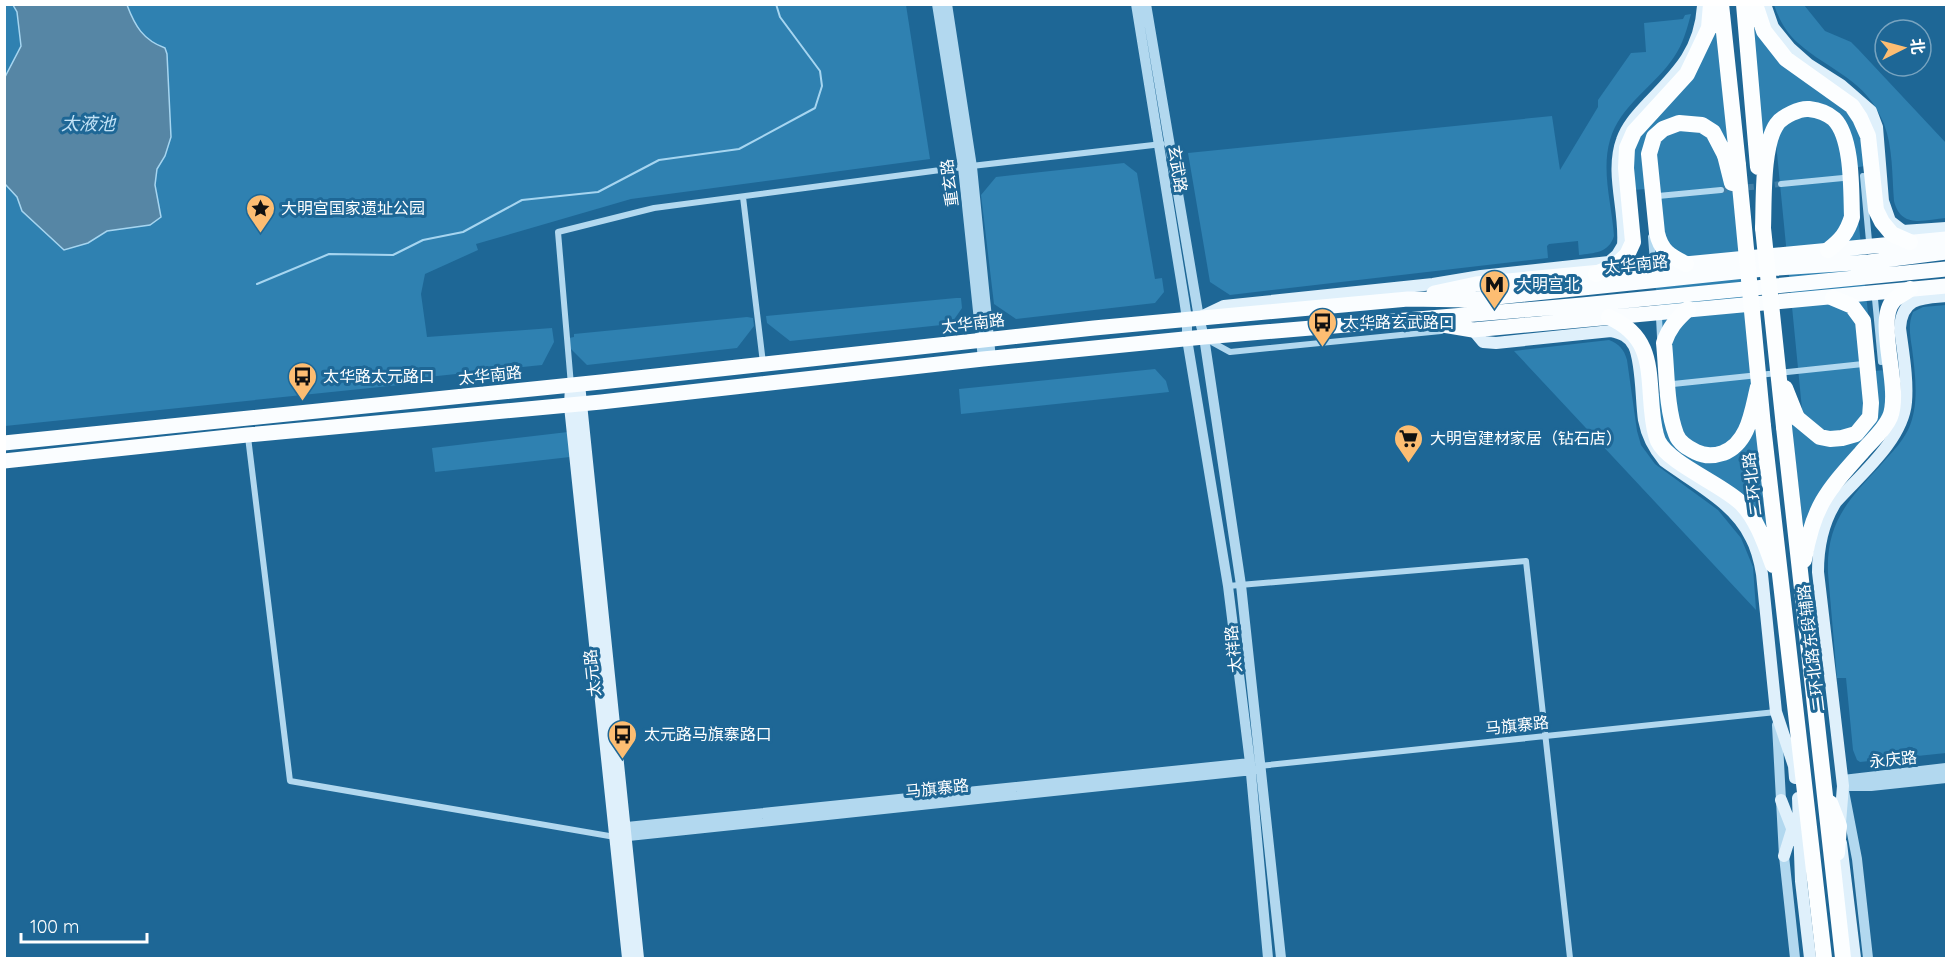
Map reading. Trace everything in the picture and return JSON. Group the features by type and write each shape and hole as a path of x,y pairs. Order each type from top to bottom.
{"highway":[{"path":"1596,274 1616,265 1627,255 1633,242 1626,168 1627,148 1634,132 1687,74 1709,28 1711,4"},
{"name":"二环北路","path":"1721,4 1731,160 1744,231 1760,381 1756,425 1783,593 1824,958"},
{"path":"1744,4 1777,367 1790,422 1800,582 1843,958"},
{"path":"1755,4 1764,32 1786,59 1852,106 1860,118 1868,136 1876,210 1892,234 1910,242"},
{"path":"1763,228 1767,150 1777,123 1792,113 1806,108 1822,111 1833,118 1845,142 1852,217 1841,240 1828,250"},
{"path":"1686,264 1669,256 1660,244 1657,233 1648,154 1653,137 1663,129 1679,123 1702,125 1713,132 1731,160"},
{"path":"1800,582 1809,533 1819,507 1829,489 1890,417 1893,382 1888,313 1893,300 1910,289"},
{"path":"1790,422 1820,437 1842,438 1856,434 1870,417 1871,403 1863,321 1852,306 1833,298"},
{"path":"1688,309 1674,322 1664,343 1671,413 1676,437 1688,448 1702,455 1717,455 1741,442 1756,425"},
{"path":"1609,317 1622,323 1638,337 1646,356 1654,430 1663,450 1742,504 1761,533 1783,593"},
{"path":"1794,766 1804,785 1799,809"},
{"path":"1822,782 1839,826 1834,884"}],"main road":[{"path":"1193,318 1224,306 1609,262 1623,245 1622,200 1617,167 1622,139 1634,118 1684,64 1699,33 1703,4"},
{"path":"1765,4 1773,27 1790,48 1808,64 1841,85 1871,111 1877,127 1879,175 1883,201 1890,221 1903,231 1947,228"},
{"path":"1408,299 1476,284 1947,239"},
{"name":"太华南路","path":"4,443 575,385 1193,318 1408,299 1469,300 1764,269 1869,262 1947,252"},
{"path":"4,461 247,435 575,405 1204,337 1582,305 1947,269"},
{"path":"1411,319 1467,329 1947,286"},
{"name":"二环北路东段辅路","path":"1855,958 1839,826 1843,783 1818,572 1820,544 1828,514 1836,502 1888,444 1900,426 1906,402 1900,360 1900,328 1905,309 1911,302 1920,298 1947,296"},
{"path":"1467,329 1483,342 1496,343 1611,331 1621,333 1634,346 1642,387 1644,420 1648,436 1656,452 1664,461 1725,505 1751,536 1762,574 1776,712 1794,766 1799,809 1801,881 1810,958"},
{"name":"太元路","path":"575,385 575,405 620,832 638,958"},
{"path":"1782,800 1800,851"},
{"path":"1784,856 1799,809"},
{"name":"太元路","path":"620,832 628,958"}],"street":[{"name":"重玄路","path":"937,4 967,167"},
{"name":"重玄路","path":"947,4 987,359"},
{"name":"玄武路","path":"1136,4 1158,144 1193,318 1204,337"},
{"name":"玄武路","path":"1146,4 1171,142 1193,318 1187,339"},
{"path":"575,385 558,232 654,208 1171,142"},
{"path":"1855,177 1865,176 1869,241"},
{"path":"1781,184 1843,178"},
{"path":"1658,196 1721,190"},
{"path":"743,196 763,364"},
{"path":"1648,197 1653,262"},
{"path":"1873,363 1883,362 1875,299"},
{"path":"1655,386 1665,385 1659,317"},
{"path":"1204,337 1230,352 1467,329"},
{"name":"太祥路","path":"1204,337 1241,585 1281,958"},
{"name":"太祥路","path":"1187,339 1228,586 1268,958"},
{"path":"1673,384 1863,364"},
{"path":"247,435 290,782 620,832"},
{"path":"1228,586 1526,561 1570,958"},
{"path":"1776,712 1784,856 1795,958"},
{"name":"马旗寨路","path":"620,832 1776,712"},
{"name":"永庆路","path":"1843,783 1947,768"},
{"name":"永庆路","path":"1843,783 1871,786 1947,778"},
{"path":"1843,783 1857,859 1868,958"}],"shaded area":[{"name":"大明宫国家遗址公园","path":"4,5 906,5 930,159 631,199 476,244 478,250 425,274 421,294 427,337 552,328 554,342 542,365 409,379 409,384 5,426"},
{"path":"1774,5 1804,5 1825,31 1851,42 1873,65 1873,78 1885,78 1946,143 1946,218 1914,221 1902,216 1897,210 1894,201 1889,142 1884,124 1876,109 1858,86 1810,53 1794,39 1783,26"},
{"path":"1691,14 1682,42 1674,57 1622,116 1610,140 1607,176 1614,236 1605,249 1579,255 1578,241 1549,244 1547,246 1548,258 1230,295 1210,282 1188,153 1552,116 1560,170 1598,107 1598,100 1631,53 1646,52 1644,23 1683,19 1685,15"},
{"path":"1753,26 1846,111 1860,131 1865,166 1853,168 1874,371 1885,370 1887,412 1804,533 1791,423 1802,409 1776,143 1762,139"},
{"path":"1717,31 1767,534 1666,442 1654,394 1666,393 1646,189 1633,190 1632,157 1641,133 1695,72"},
{"path":"1124,163 1137,173 1155,279 1162,278 1164,292 1155,303 1016,319 994,304 981,195 996,177"},
{"path":"961,298 962,308 951,324 790,341 767,323 766,316"},
{"path":"1946,305 1946,753 1860,762 1853,750 1846,678 1837,678 1828,555 1835,526 1841,514 1858,490 1899,444 1912,420 1916,389 1910,330 1913,312 1923,307"},
{"path":"753,318 754,326 737,348 587,365 570,348 569,338 574,337 574,334"},
{"path":"1609,340 1621,347 1627,360 1641,445 1655,464 1718,510 1741,538 1753,567 1756,610 1514,351"},
{"path":"1155,369 1166,381 1169,392 961,414 959,389"},
{"path":"568,432 570,457 435,472 432,448"}],"water":[{"name":"太液池","path":"13,5 127,5 133,19 145,36 165,48 171,137 165,156 157,169 155,185 161,217 150,225 107,231 88,243 64,250 22,211 17,197 5,184 5,77 21,46 17,12"}],"waterway":[{"path":"257,284 329,254 393,255 423,240 463,232 522,200 598,192 659,160 739,149 815,108 822,86 820,71 780,17 776,4"}],"tunnel":[{"path":"1721,190 1781,184"}],"place":[{"name":"大明宫国家遗址公园","path":"260,234"},
{"name":"大明宫北","path":"1495,310"},
{"name":"太华路玄武路口","path":"1322,348"},
{"name":"太华路太元路口","path":"302,402"},
{"name":"大明宫建材家居（钻石店）","path":"1409,464"},
{"name":"太元路马旗寨路口","path":"623,760"}]}
